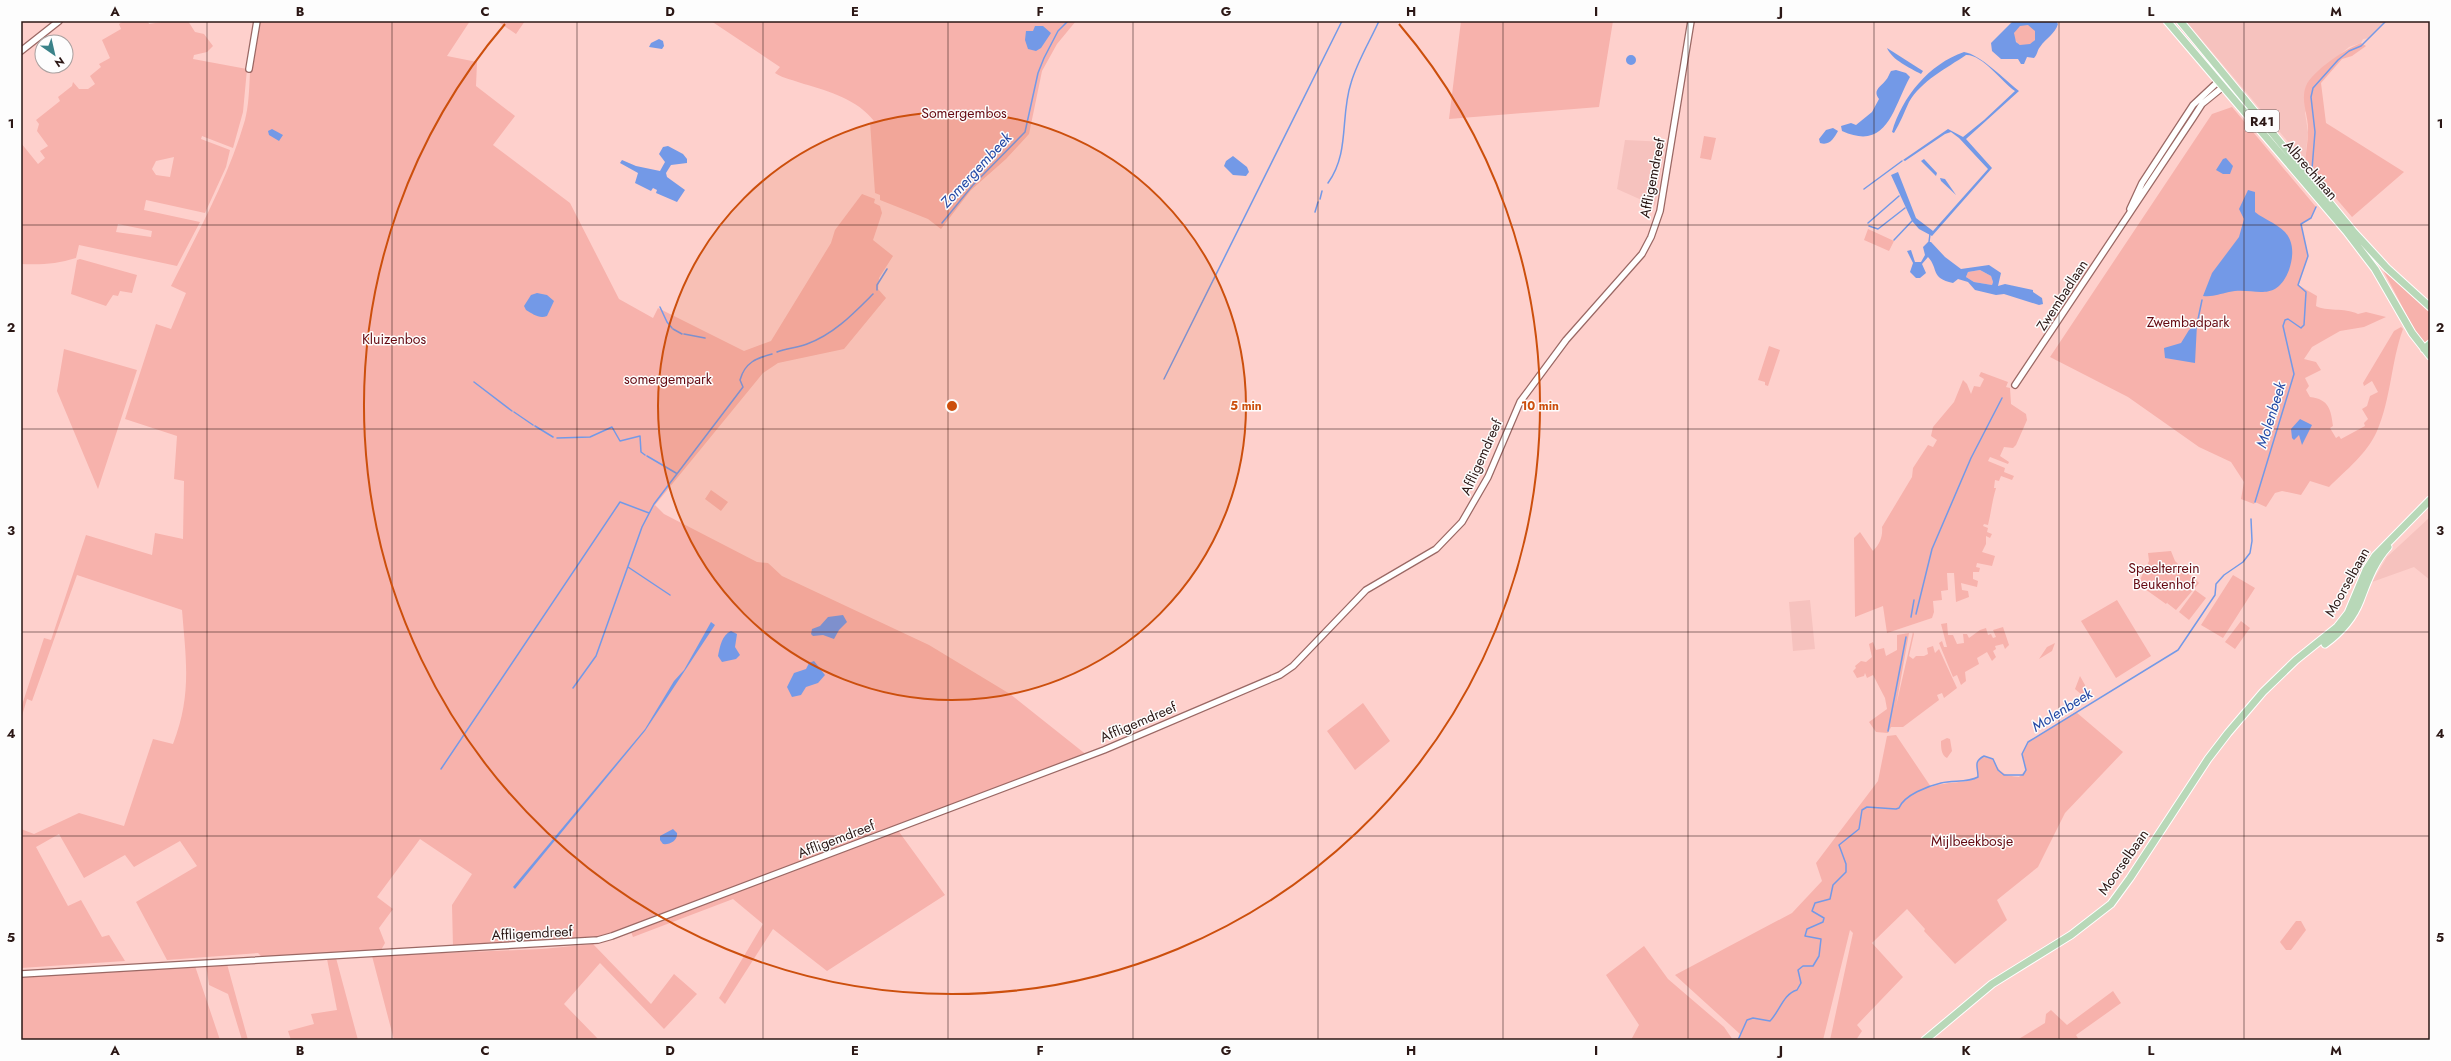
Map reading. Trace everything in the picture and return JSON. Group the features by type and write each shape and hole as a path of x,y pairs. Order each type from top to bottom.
{"main road":[{"name":"Albrechtlaan","path":"2167,21 2222,88 2346,231 2385,285 2408,326 2424,349"},
{"name":"Albrechtlaan","path":"2180,21 2229,82 2387,268 2429,306"},
{"path":"2424,349 2430,344"},
{"name":"R41","path":"2424,349 2430,356"},
{"name":"Moorselbaan","path":"1924,1040 1992,984 2072,935 2110,904 2130,878 2208,759 2250,706 2284,673 2344,620 2366,570 2375,556 2430,500"},
{"name":"Moorselbaan","path":"2297,662 2332,639 2344,626 2357,608 2369,578 2385,550 2430,506"}],"street":[{"path":"21,51 60,21"},
{"path":"249,69 257,21"},
{"name":"Affligemdreef","path":"21,974 591,941 612,936 1104,750 1280,675 1293,666 1366,590 1436,549 1462,522 1488,477 1520,402 1566,340 1642,254 1651,237 1660,211 1691,21"},
{"name":"Zwembadlaan","path":"2127,217 2142,183 2187,114 2199,97 2224,76"},
{"name":"Zwembadlaan","path":"2015,385 2156,176 2202,104 2229,82"},
{"path":"2187,114 2193,118"},
{"path":"2156,176 2152,173 2168,148 2167,144"}],"shaded area":[{"path":"2186,21 2386,21 2370,38 2363,39 2361,43 2349,47 2321,70 2305,113 2308,132 2305,162"},
{"path":"1625,140 1666,142 1655,206 1617,189"},
{"path":"2430,517 2430,580 2414,567 2372,582 2387,557"},
{"path":"1810,600 1815,649 1793,651 1789,602"}],"green space":[{"path":"124,21 148,21 149,24 168,21 188,21 195,32 204,34 213,46 207,52 194,55 193,59 247,69 243,112 233,148 202,136 201,139 230,150 226,167 205,213 146,200 144,210 200,222 177,266 79,245 76,258 49,264 21,264 21,143 38,164 45,158 40,151 48,146 37,131 39,124 36,120 60,101 58,97 72,86 73,82 79,89 88,89 95,84 90,76 101,67 99,64 110,58 102,40 121,29 119,24","holes":["174,157 170,177 156,175 152,169 156,161","118,224 152,231 151,237 116,232"]},
{"path":"259,21 470,21 447,56 477,62 476,86 515,116 493,145 570,203 619,299 653,318 658,308 744,351 771,341 831,243 835,230 862,194 875,199 874,203 880,206 882,213 873,240 893,256 879,278 878,289 886,298 844,349 778,363 763,373 655,505 664,514 757,562 768,563 782,576 929,645 1010,694 1088,756 897,829 945,895 827,971 773,929 725,1004 719,998 763,924 733,899 633,937 631,932 869,841 618,934 585,942 453,947 452,905 472,874 420,839 377,897 393,909 379,928 385,943 381,950 264,959 258,953 167,960 136,902 197,866 180,841 134,867 125,855 84,878 59,834 36,847 68,906 81,900 102,937 109,935 125,961 21,968 21,829 34,834 79,813 124,826 153,739 173,744 179,726 183,709 186,677 182,610 77,575 32,701 27,699 21,719 21,708 44,638 51,640 86,535 152,555 155,533 183,539 184,481 174,479 177,436 125,419 156,324 171,329 186,293 171,286 212,205 238,142 245,120 249,96 252,44"},
{"path":"497,21 525,21 516,34"},
{"name":"Somergembos","path":"711,21 1076,21 1057,44 1042,71 1029,134 1006,159 971,190 941,229 928,219 880,200 880,195 875,193 870,122 874,121 860,107 842,97 778,75 775,73 780,67"},
{"path":"1461,21 1613,21 1599,107 1449,119"},
{"path":"2025,24 2033,27 2036,35 2033,43 2025,46 2017,43 2014,35 2017,27"},
{"path":"2361,43 2366,46 2352,56 2342,59 2321,83 2326,123 2404,172 2352,217 2305,162 2308,125 2304,103 2304,92 2310,80 2322,67 2347,50"},
{"name":"Zwembadpark","path":"2232,107 2316,207 2311,218 2301,224 2308,256 2298,285 2317,296 2316,306 2320,308 2347,311 2358,314 2366,312 2386,317 2364,327 2340,331 2312,347 2304,359 2316,362 2321,370 2305,378 2309,386 2306,390 2310,397 2321,400 2328,406 2333,426 2330,428 2336,438 2339,436 2341,439 2365,426 2364,423 2368,419 2362,409 2367,406 2370,396 2378,392 2372,381 2364,386 2363,383 2394,331 2401,327 2403,329 2382,419 2368,447 2329,487 2310,481 2301,495 2282,491 2275,493 2266,507 2255,502 2254,504 2241,499 2244,482 2231,462 2199,447 2128,397 2050,357 2212,114"},
{"path":"1704,136 1716,138 1711,160 1700,158"},
{"path":"1868,229 1894,241 1889,251 1864,240"},
{"path":"80,259 137,275 132,293 120,291 118,296 113,295 106,306 71,294 77,260"},
{"path":"1980,270 1991,276 1993,282 1992,285 1974,282 1966,277 1968,272"},
{"path":"2383,270 2430,310 2430,338 2424,343 2413,332 2410,321"},
{"path":"1769,346 1780,350 1768,386 1765,385 1765,382 1758,380"},
{"path":"64,349 137,370 98,489 57,391"},
{"path":"1981,372 2008,382 2006,387 2010,388 2011,404 2026,414 2027,420 2016,445 2013,448 2004,447 2000,456 2009,462 2008,464 1990,457 1988,461 2005,468 2004,472 2014,476 2012,480 2001,476 1999,481 1995,480 1994,488 1996,488 1988,525 1984,524 1983,526 1988,528 1987,532 1992,534 1990,538 1986,536 1986,544 1982,552 1995,556 1992,566 1977,563 1976,567 1980,568 1979,572 1973,572 1973,579 1978,581 1977,587 1961,583 1962,590 1968,591 1969,597 1956,602 1954,573 1947,573 1948,590 1941,591 1942,600 1933,601 1934,612 1932,618 1887,633 1883,606 1855,617 1854,538 1860,532 1873,551 1879,543 1882,527 1912,477 1913,468 1928,445 1933,447 1937,440 1931,436 1933,427 1954,402 1963,380 1967,384 1971,394 1974,386 1980,387 1984,379 1979,376"},
{"path":"711,490 728,502 721,511 705,499"},
{"name":"Speelterrein Beukenhof","path":"2171,551 2175,561 2199,583 2176,610 2167,603 2170,599 2166,604 2138,584 2149,561 2148,553"},
{"path":"2233,575 2255,588 2223,638 2201,625"},
{"path":"2195,590 2206,598 2189,620 2179,612"},
{"path":"2117,600 2151,656 2116,678 2081,621"},
{"path":"2241,621 2250,628 2235,649 2225,642"},
{"path":"1947,623 1948,635 1953,635 1957,644 1964,643 1963,634 1967,634 1969,638 1980,630 1986,628 1988,635 1991,634 1993,638 1996,637 1993,630 2003,627 2009,645 2005,649 2003,644 1995,646 1996,649 1993,651 1996,657 1992,661 1987,652 1977,658 1979,664 1965,672 1966,681 1961,685 1957,675 1953,677 1939,643 1942,641 1944,647 1947,647 1941,624"},
{"path":"1913,632 1914,634 1909,656 1913,659 1916,656 1924,656 1928,654 1927,648 1933,646 1935,653 1939,649 1957,688 1944,698 1942,693 1937,695 1939,700 1903,727 1891,727 1888,733 1876,732 1869,722 1887,709 1885,698 1873,675 1867,678 1865,673 1864,676 1857,678 1853,671 1856,668 1855,666 1861,661 1866,662 1872,657 1869,644 1873,642 1876,650 1884,648 1886,656 1897,650 1897,635 1909,633 1896,706"},
{"path":"2055,643 2052,651 2039,659 2047,647"},
{"path":"2080,676 2085,685 2086,693 2082,695 2075,689"},
{"path":"1363,703 1390,741 1355,770 1327,731"},
{"name":"Mijlbeekbosje","path":"2076,712 2123,752 2065,813 2038,867 1997,900 2007,920 1955,964 1924,931 1925,929 1907,909 1872,943 1903,977 1857,1025 1862,1031 1856,1040 1830,1040 1853,933 1850,930 1823,1040 1740,1040 1740,1034 1675,975 1792,913 1822,881 1816,863 1878,781 1887,736 1896,735 1931,787 1968,781 1978,777 1977,762 1984,756 1993,759 1997,767 2009,776 2019,777 2026,770 2022,754 2028,742"},
{"path":"1947,738 1950,739 1952,751 1947,758 1942,753 1941,741"},
{"path":"2296,921 2301,921 2306,930 2291,950 2286,950 2280,942"},
{"path":"593,944 651,1004 674,974 697,994 664,1029 600,963 564,1004 599,1040 394,1040 372,956 542,949"},
{"path":"1644,946 1668,979 1724,1027 1733,1040 1631,1040 1639,1025 1606,975"},
{"path":"336,958 358,1040 291,1040 288,1031 314,1024 311,1014 337,1010 327,959"},
{"path":"227,964 248,1040 242,1040 228,994 209,985 206,965"},
{"path":"195,966 220,1040 21,1040 21,976"},
{"path":"2113,991 2121,1003 2076,1035 2079,1040 2017,1040 2045,1023 2046,1014 2051,1010 2067,1025"}],"water":[{"path":"2013,21 2056,21 2058,24 2055,31 2039,48 2035,57 2027,57 2024,64 2021,64 2018,59 2001,59 1992,51 1991,43","holes":["2028,25 2035,31 2035,40 2030,44 2020,45 2016,42 2014,33 2020,26"]},
{"path":"1035,26 1043,26 1051,33 1041,48 1036,51 1028,49 1025,40 1026,31 1033,31"},
{"path":"659,39 663,41 664,46 662,49 649,47 651,43"},
{"path":"1887,48 1923,71 1921,74 1897,60"},
{"path":"1964,52 1977,57 1985,62 2019,91 1966,139 1992,168 1932,236 1919,229 1912,221 1891,175 1898,172 1916,218 1933,231 1988,169 1959,138 1951,132 1945,134 1905,161 1903,160 1948,129 1963,137 2015,91 1979,59 1966,55 1927,81 1914,94 1894,133 1892,132 1910,94 1928,73 1951,57"},
{"path":"1629,55 1633,55 1635,56 1635,64 1629,65 1626,62 1626,58"},
{"path":"1896,70 1906,73 1910,77 1887,123 1879,131 1870,136 1857,136 1842,131 1841,126 1851,123 1856,125 1872,112 1879,99 1876,93 1878,89 1887,79 1891,71"},
{"path":"1833,128 1838,131 1833,139 1823,144 1820,143 1819,139 1826,130"},
{"path":"272,129 283,135 279,141 269,135 268,131"},
{"path":"668,146 683,154 687,159 687,163 671,165 666,173 667,177 685,190 677,202 656,193 657,190 653,188 651,191 635,183 638,173 620,163 622,160 636,166 660,171 665,162 659,154 663,147"},
{"path":"1233,156 1247,167 1249,172 1246,176 1233,175 1224,166 1226,161"},
{"path":"2226,158 2233,166 2230,174 2223,174 2216,170 2223,159"},
{"path":"1924,159 1937,173 1936,176 1921,161"},
{"path":"1940,178 1945,179 1956,195 1941,181"},
{"path":"2248,190 2255,192 2255,212 2280,227 2288,235 2292,248 2289,270 2283,281 2270,291 2238,291 2213,296 2203,296 2212,273 2239,237 2244,219 2239,209"},
{"path":"1928,242 1931,242 1945,257 1961,269 1989,265 2001,273 1998,286 2005,284 2033,290 2033,292 2042,298 2043,304 2039,305 2004,294 1996,295 1975,290 1968,282 1958,279 1953,283 1941,279 1936,273 1928,257 1922,264 1926,273 1920,278 1916,278 1910,272 1913,263 1907,251 1911,250 1915,262 1921,262 1925,255 1923,247","holes":["1980,270 1991,276 1993,282 1992,285 1974,282 1966,277 1968,272"]},
{"path":"537,293 547,295 554,301 547,316 536,316 526,310 524,306 531,295"},
{"path":"2197,324 2195,363 2165,358 2164,348 2181,343 2189,330"},
{"path":"2300,419 2312,425 2302,445 2299,435 2294,440 2292,438 2291,429"},
{"path":"843,615 847,622 839,630 834,639 823,635 813,636 811,634 812,629 820,626 828,617"},
{"path":"711,622 715,625 645,731 515,889 513,887 645,729 674,681 684,670"},
{"path":"731,631 737,634 735,647 740,655 736,659 722,662 718,656 723,638"},
{"path":"814,661 825,675 818,683 806,687 801,695 792,697 787,687 794,673 806,669 809,663"},
{"path":"673,829 677,833 675,840 671,843 663,844 660,840 660,836"}],"waterway":[{"name":"Zomergembeek","path":"942,223 973,185 1025,132 1038,73 1058,31 1068,21"},
{"path":"1164,379 1342,21"},
{"path":"1328,183 1335,171 1342,147 1346,108 1351,83 1360,59 1379,21"},
{"name":"Molenbeek","path":"2312,169 2315,132 2311,97 2313,88 2338,60 2349,51 2361,46 2386,21"},
{"path":"1864,189 1902,161"},
{"path":"1320,199 1322,191"},
{"path":"1868,223 1899,196"},
{"path":"1315,212 1318,202"},
{"name":"Molenbeek","path":"2255,502 2294,374 2283,326 2285,320 2288,319 2301,328 2304,325 2306,292 2298,285 2308,256 2301,224 2311,218 2316,207"},
{"path":"1869,226 1878,229 1905,208"},
{"path":"1894,240 1912,221"},
{"path":"1929,242 1930,234"},
{"path":"877,290 877,285 887,269"},
{"path":"777,352 803,345 826,335 843,323 873,294"},
{"path":"2197,324 2202,300"},
{"path":"660,307 667,322 672,328"},
{"path":"673,329 682,334"},
{"path":"684,334 705,338"},
{"path":"654,504 743,387 740,380 748,365 761,357 772,354"},
{"path":"474,382 512,411"},
{"path":"1916,614 1932,549 1971,458 2002,398"},
{"path":"514,412 533,425"},
{"path":"535,426 553,437"},
{"path":"557,438 590,437 612,427 620,441 640,436 641,452 645,455"},
{"path":"647,456 676,473"},
{"path":"441,769 620,502 649,513"},
{"path":"573,688 596,656 642,527 654,504"},
{"name":"Molenbeek","path":"1738,1040 1747,1020 1753,1018 1770,1021 1788,995 1797,990 1801,983 1798,970 1803,966 1813,966 1819,956 1821,939 1805,936 1807,929 1823,922 1824,918 1812,911 1815,903 1830,899 1833,885 1846,872 1846,864 1839,845 1859,829 1862,810 1867,807 1896,809 1899,808 1911,795 1930,786 1946,782 1974,779 1978,777 1977,762 1984,756 1993,759 1998,770 2004,775 2023,775 2026,770 2022,754 2028,742 2178,650 2215,595 2216,584 2224,575 2243,562 2250,553 2252,541 2251,519"},
{"path":"628,567 670,595"},
{"path":"1911,617 1914,600"},
{"path":"1888,731 1906,637"}],"park label":[{"name":"Kluizenbos","path":"394,339"},
{"name":"somergempark","path":"668,379"}]}
